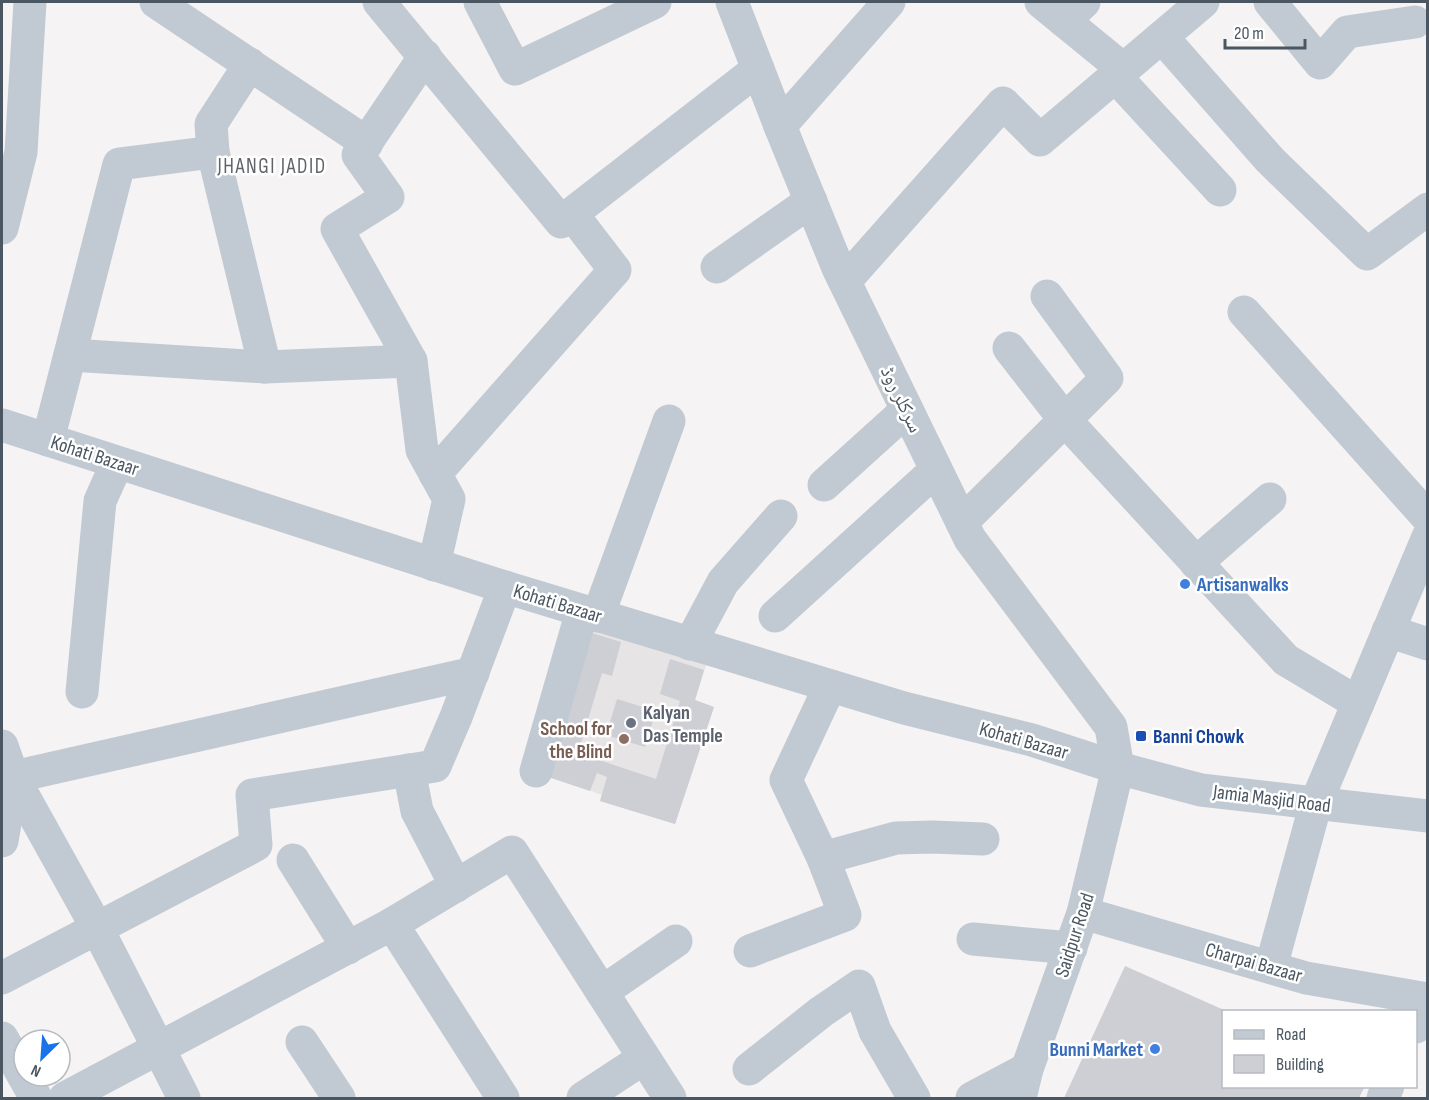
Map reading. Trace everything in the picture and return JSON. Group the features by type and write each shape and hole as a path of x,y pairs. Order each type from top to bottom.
{"street":[{"path":"2,228 21,152 30,2"},
{"path":"156,2 367,143"},
{"path":"379,2 561,222 758,69"},
{"path":"480,2 515,69 655,2"},
{"name":"سرکلر روڈ","path":"732,2 780,126 845,281 970,539 1111,728 1118,768"},
{"path":"780,126 889,2"},
{"path":"845,281 1003,103 1040,140 1203,2"},
{"path":"1270,2 1320,63 1347,32 1414,22"},
{"path":"1063,8 1220,190"},
{"path":"1162,37 1270,160 1366,254 1428,209"},
{"path":"425,56 358,155 388,197 337,229 411,362 422,450 449,499 434,565"},
{"path":"250,64 211,124 213,152 265,367"},
{"path":"48,440 119,164 213,152"},
{"path":"717,267 811,201"},
{"path":"435,474 615,270 572,214"},
{"path":"962,522 1107,378 1047,296"},
{"path":"1244,312 1428,518"},
{"path":"1009,348 1065,420 1286,660 1358,703"},
{"path":"70,355 265,367 411,362"},
{"path":"824,485 907,410"},
{"path":"536,771 590,613 669,421"},
{"name":"Kohati Bazaar","path":"2,425 434,565 690,644 904,708 1032,740 1118,768"},
{"path":"82,692 100,501 117,463"},
{"path":"775,616 936,470"},
{"path":"1196,562 1270,499"},
{"path":"690,644 723,582 781,516"},
{"path":"1271,968 1316,803 1428,537"},
{"path":"2,978 255,845 252,795 435,766 505,587"},
{"path":"1388,631 1428,644"},
{"path":"13,777 473,673"},
{"path":"750,951 845,915 823,858 786,780 830,686"},
{"path":"2,746 13,777 97,928 184,1098"},
{"name":"Jamia Masjid Road","path":"1118,768 1201,790 1428,816"},
{"name":"Saidpur Road","path":"1023,1084 1083,913 1118,768"},
{"path":"409,770 417,811 456,886"},
{"path":"2,841 13,777"},
{"path":"823,858 896,838 983,839"},
{"path":"65,1098 392,924 512,852 670,1098"},
{"path":"293,860 348,948"},
{"name":"Charpai Bazaar","path":"1083,913 1306,978 1418,1007"},
{"path":"392,924 503,1098"},
{"path":"973,939 1071,948"},
{"path":"602,992 676,940"},
{"path":"749,1068 859,986 874,1030 914,1098"},
{"path":"2,1038 36,1098"},
{"path":"302,1042 339,1098"},
{"path":"583,1098 644,1058"},
{"path":"972,1098 1023,1084"}],"shaded area":[{"name":"School for the Blind","path":"582,611 711,650 695,700 714,707 675,824 600,801 602,795 536,771"}],"building":[{"path":"582,630 621,642 612,676 602,673 578,753 656,779 680,701 660,694 670,659 704,670 695,700 714,707 675,824 600,801 607,777 597,773 590,791 539,774"},
{"name":"Kalyan Das Temple","path":"617,699 656,711 645,747 606,735"},
{"name":"Bunni Market","path":"1125,966 1224,1010 1222,1010 1222,1088 1364,1088 1359,1098 1064,1098"}],"place":[{"name":"Artisanwalks","path":"1185,584"},
{"name":"Kalyan Das Temple","path":"631,723"},
{"name":"Banni Chowk","path":"1141,736"},
{"name":"School for the Blind","path":"624,739"},
{"name":"Bunni Market","path":"1155,1049"}],"district":[{"name":"JHANGI JADID","path":"272,166"}]}
